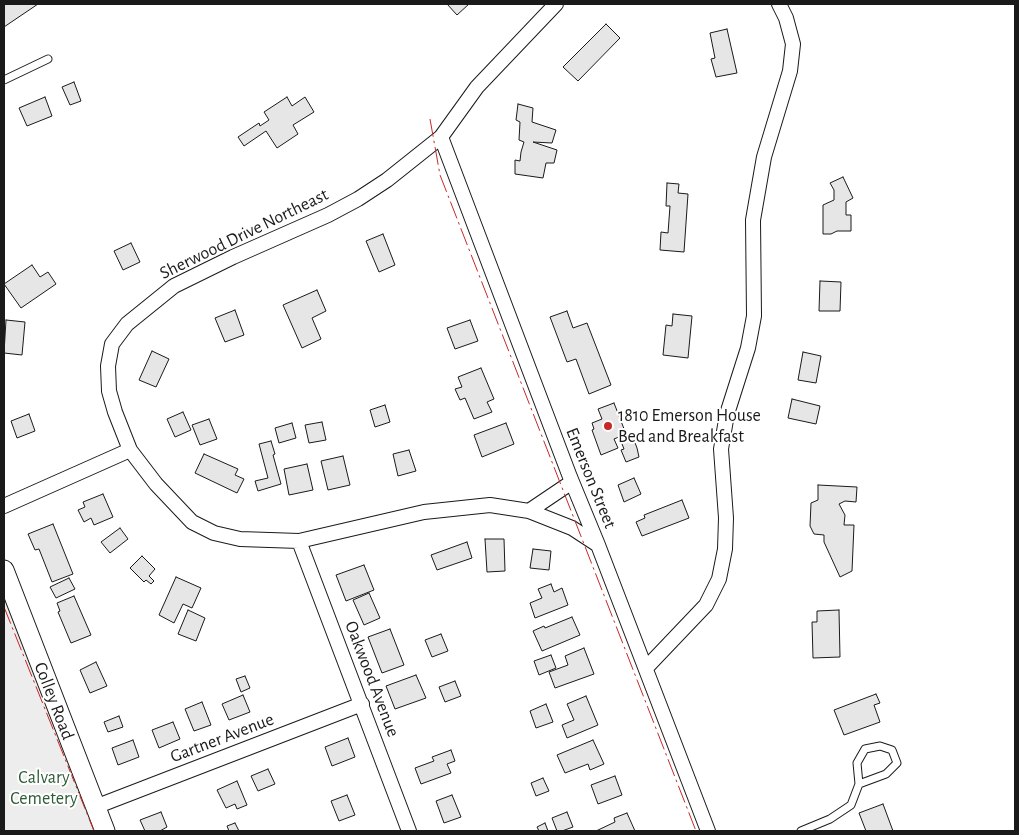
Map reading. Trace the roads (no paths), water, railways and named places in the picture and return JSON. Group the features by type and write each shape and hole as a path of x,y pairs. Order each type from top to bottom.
{"street":[{"name":"Sherwood Drive Northeast","path":"556,4 477,87 441,137 387,180 358,199 328,215 233,257 174,286 127,324 112,344 108,366 109,391 130,450 156,484 192,522 214,533 240,539 299,541 424,512 490,505 529,511 572,528 598,545"},
{"path":"646,668 706,605 719,579 725,550 726,518 721,449 727,414 748,348 754,316 753,220 764,157 790,71 793,44 786,18 779,4"},
{"name":"Emerson Street","path":"441,137 572,482 708,831"},
{"path":"4,506 130,450"},
{"path":"529,511 572,482"},
{"name":"Oakwood Avenue","path":"299,541 409,831"},
{"name":"Colley Road","path":"4,570 105,831"},
{"name":"Gartner Avenue","path":"95,806 362,704"}],"lane":[{"path":"4,80 48,59"},
{"path":"801,831 830,820 851,804 859,784 857,763 864,749 880,746 892,750 897,763 886,774 859,784"}],"place":[{"name":"1810 Emerson House Bed and Breakfast","path":"608,426"}],"park label":[{"name":"Calvary Cemetery","path":"44,788"}]}
